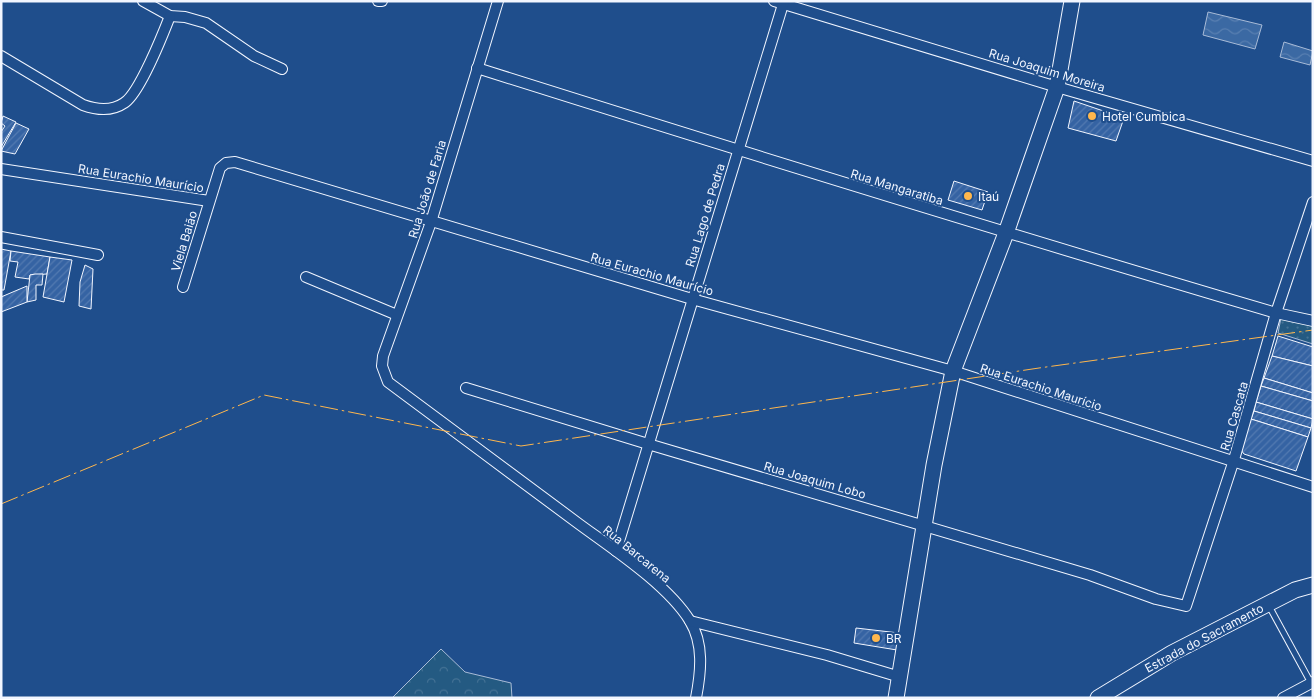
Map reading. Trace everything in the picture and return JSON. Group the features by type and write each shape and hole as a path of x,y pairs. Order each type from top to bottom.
{"main road":[{"path":"896,698 944,412 953,371 1006,233 1057,86 1072,1"},
{"name":"Estrada do Sacramento","path":"1098,698 1172,653 1295,590 1313,585"}],"street":[{"path":"143,1 170,16 185,17 206,23 254,56 282,69"},
{"name":"Rua João de Faria","path":"388,382 382,362 397,314 431,222 498,1"},
{"name":"Rua Joaquim Moreira","path":"780,2 1313,161"},
{"name":"Rua Lago de Pedra","path":"616,552 738,151 780,2"},
{"path":"1,56 83,105 95,109 109,109 124,103 134,92 160,43 170,16"},
{"name":"Rua Mangaratiba","path":"477,68 738,151 1006,233 1276,313 1313,321"},
{"name":"Rua Eurachio Maurício","path":"1,169 209,202 220,168 226,163 234,162 692,299 953,371 1233,463 1313,487"},
{"name":"Viela Baião","path":"183,287 209,202"},
{"name":"Rua Cascata","path":"1156,599 1186,606 1233,463 1276,313 1313,202"},
{"path":"1,237 98,255"},
{"path":"306,277 397,314"},
{"name":"Rua Barcarena","path":"388,382 616,552 660,587 690,621"},
{"name":"Rua Joaquim Lobo","path":"466,388 1090,575 1156,599"},
{"path":"690,621 810,650 900,677"},
{"path":"690,621 700,645 700,668 696,698"},
{"path":"1283,698 1312,682"}],"lane":[{"path":"1268,604 1312,682"}],"green space":[{"path":"1281,318 1313,325 1313,344 1278,333"},
{"path":"441,649 465,672 511,683 512,698 392,698"}],"water":[{"path":"1208,12 1262,25 1255,49 1203,35"},
{"path":"1284,42 1313,51 1310,65 1280,57"}],"building":[{"path":"1074,101 1124,118 1116,141 1068,128"},
{"path":"3,116 16,122 1,147 1,132 5,126 1,123"},
{"path":"16,123 29,129 15,154 1,151"},
{"name":"Itaú","path":"954,181 988,192 982,210 948,200"},
{"path":"1,249 11,251 4,290 1,290"},
{"path":"11,251 50,257 47,274 30,275 29,279 15,277 18,262 10,261"},
{"path":"50,257 72,260 64,302 43,297"},
{"path":"85,265 93,269 91,309 79,306 80,282"},
{"path":"43,274 42,285 36,285 36,300 27,302 30,275"},
{"path":"27,286 27,302 1,312 1,297"},
{"path":"1278,336 1313,347 1313,366 1272,356"},
{"path":"1272,356 1313,366 1313,393 1264,378"},
{"path":"1264,378 1313,393 1313,401 1261,386"},
{"path":"1261,386 1313,401 1313,419 1256,402"},
{"path":"1256,402 1313,419 1311,428 1254,411"},
{"path":"1254,411 1311,428 1308,437 1251,419"},
{"path":"1251,419 1308,437 1296,471 1244,454 1241,450"},
{"name":"BR","path":"856,628 899,633 897,650 854,643"}],"power":[{"path":"1,504 264,395 521,446 1039,368 1313,330"}],"place":[{"name":"Hotel Cumbica","path":"1092,116"},
{"name":"Itaú","path":"968,196"},
{"name":"BR","path":"876,638"}]}
